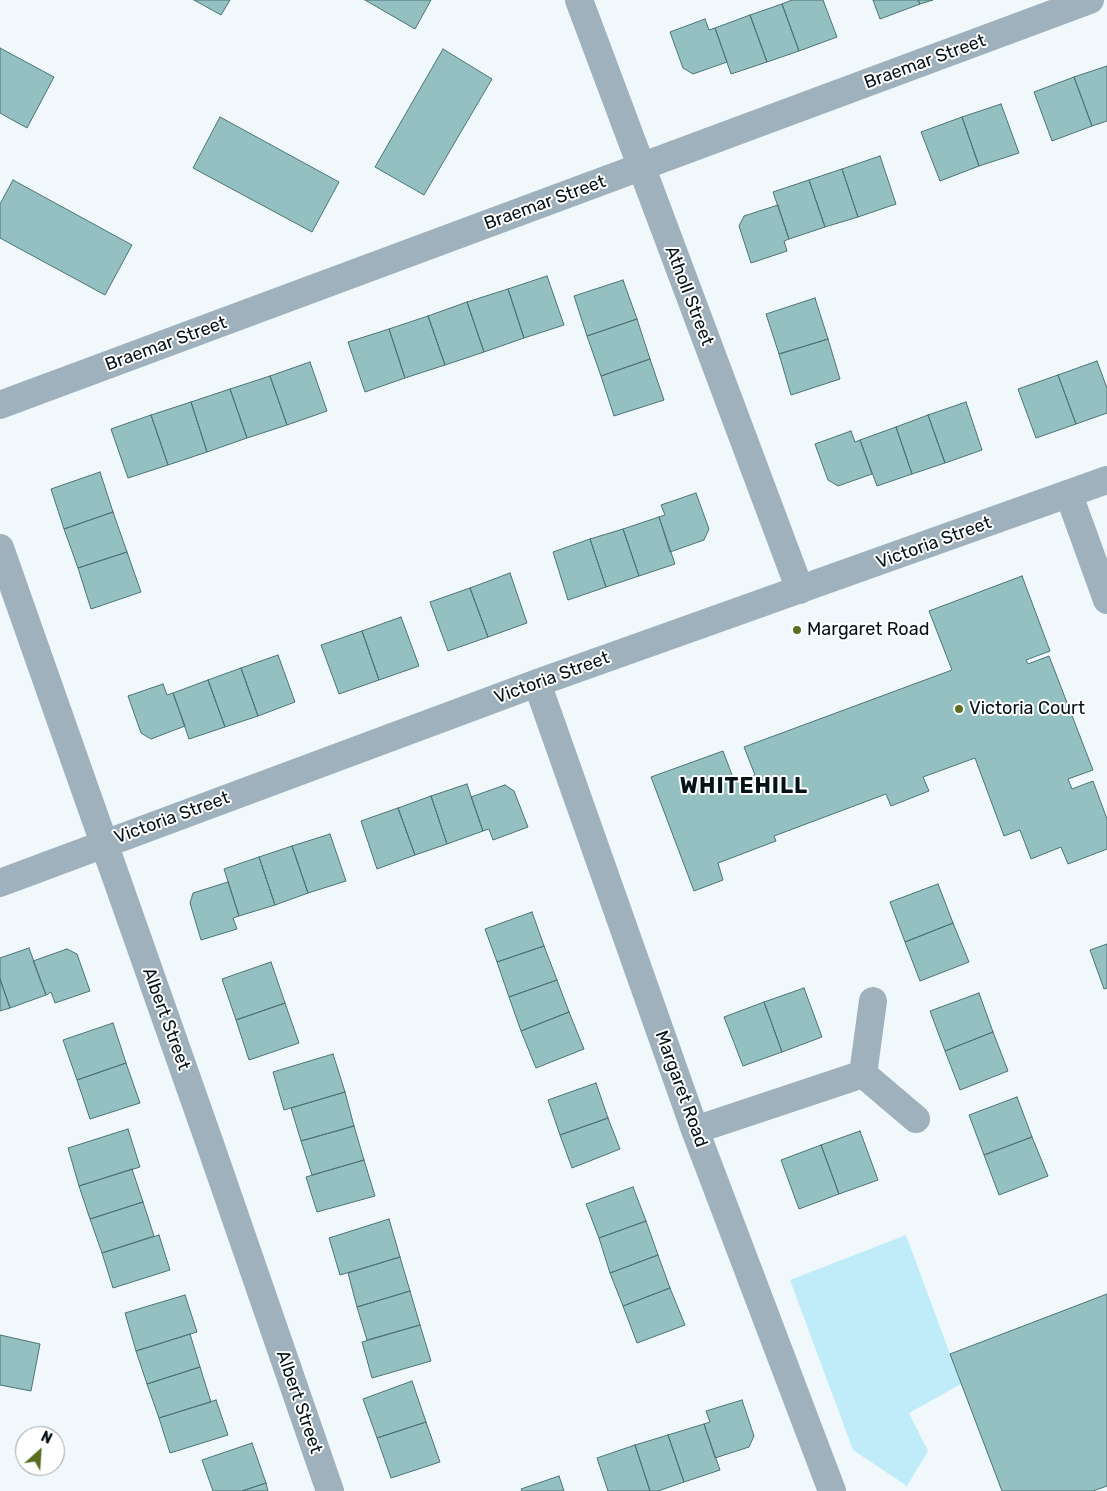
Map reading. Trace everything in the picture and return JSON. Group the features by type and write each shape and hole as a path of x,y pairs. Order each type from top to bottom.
{"street":[{"name":"Atholl Street","path":"579,0 640,168 800,590"},
{"name":"Braemar Street","path":"0,405 1090,0"},
{"name":"Victoria Street","path":"0,883 538,683 1107,480"},
{"path":"1069,495 1107,600"},
{"name":"Albert Street","path":"0,548 9,598 103,844 210,1144 330,1491"},
{"name":"Margaret Road","path":"538,683 695,1130 831,1491"},
{"path":"863,1074 873,1001"},
{"path":"695,1130 863,1074"},
{"path":"863,1074 916,1119"}],"shaded area":[{"path":"906,1235 961,1384 909,1413 928,1451 907,1486 853,1450 790,1280"}],"building":[{"path":"194,0 230,0 221,15"},
{"path":"365,0 431,0 415,29"},
{"path":"792,0 823,0 837,37 799,51 782,4"},
{"path":"873,0 918,0 920,4 880,19"},
{"path":"918,0 933,0 920,4"},
{"path":"782,4 799,51 767,62 750,15"},
{"path":"750,15 767,62 731,74 715,28"},
{"path":"705,19 709,30 715,28 727,62 693,74 683,68 670,32"},
{"path":"0,48 54,77 27,128 0,113"},
{"path":"443,49 492,79 424,195 375,167"},
{"path":"1107,66 1107,121 1092,126 1074,77"},
{"path":"1074,77 1092,126 1052,141 1034,92"},
{"path":"1001,104 1019,153 979,166 962,117"},
{"path":"220,117 339,182 312,232 193,168"},
{"path":"962,117 979,166 940,181 921,132"},
{"path":"880,156 896,204 858,217 842,169"},
{"path":"842,169 858,217 825,227 809,180"},
{"path":"13,180 132,245 105,295 0,238 0,204"},
{"path":"809,180 825,227 789,239 773,192"},
{"path":"778,205 789,239 784,241 787,251 751,263 739,226 744,216"},
{"path":"547,276 564,325 524,338 508,289"},
{"path":"623,280 637,319 587,336 574,296"},
{"path":"508,289 524,338 484,352 467,302"},
{"path":"815,298 828,339 779,354 766,314"},
{"path":"467,302 484,352 445,365 428,316"},
{"path":"428,316 445,365 405,378 389,329"},
{"path":"637,319 650,359 601,376 587,336"},
{"path":"389,329 405,378 365,392 348,342"},
{"path":"828,339 840,379 791,395 779,354"},
{"path":"650,359 664,400 614,416 601,376"},
{"path":"1097,361 1107,388 1107,413 1076,424 1058,375"},
{"path":"310,362 327,411 287,425 270,376"},
{"path":"1058,375 1076,424 1036,438 1018,389"},
{"path":"270,376 287,425 247,438 230,389"},
{"path":"230,389 247,438 207,452 191,402"},
{"path":"191,402 207,452 168,465 151,415"},
{"path":"966,402 982,450 945,463 928,415"},
{"path":"151,415 168,465 128,478 111,429"},
{"path":"928,415 945,463 912,474 896,427"},
{"path":"896,427 912,474 877,486 860,440"},
{"path":"851,431 855,442 860,440 872,474 838,486 828,480 815,444"},
{"path":"100,472 113,512 64,529 51,489"},
{"path":"696,493 709,529 704,540 670,552 659,517 665,515 661,505"},
{"path":"113,512 127,552 78,568 64,529"},
{"path":"659,517 675,564 639,576 623,529"},
{"path":"623,529 639,576 606,587 590,539"},
{"path":"590,539 606,587 568,600 553,552"},
{"path":"127,552 141,592 91,609 78,568"},
{"path":"510,573 527,623 488,637 470,588"},
{"name":"Victoria Court","path":"1022,576 1050,651 1026,660 1028,664 1049,656 1093,770 1068,779 1072,789 1093,781 1107,819 1107,849 1068,864 1061,847 1031,859 1020,830 1004,836 975,758 923,777 929,791 891,806 886,794 774,836 776,841 718,863 723,880 694,891 651,777 723,751 735,783 755,775 744,747 952,670 929,611"},
{"path":"470,588 488,637 448,651 430,602"},
{"path":"401,617 419,666 379,680 362,631"},
{"path":"362,631 379,680 339,694 321,645"},
{"path":"278,655 295,702 258,716 241,668"},
{"path":"241,668 258,716 225,727 208,680"},
{"path":"208,680 225,727 189,739 173,693"},
{"path":"163,684 167,695 173,693 185,726 151,739 141,733 128,696"},
{"path":"467,784 483,831 447,844 431,796"},
{"path":"505,785 514,791 528,827 493,840 489,829 483,831 471,797"},
{"path":"431,796 447,844 415,855 398,808"},
{"path":"398,808 415,855 377,869 361,821"},
{"path":"330,834 346,881 308,893 292,846"},
{"path":"292,846 308,893 275,905 259,857"},
{"path":"259,857 275,905 239,916 224,869"},
{"path":"228,882 239,916 233,918 237,929 201,940 190,903 193,893"},
{"path":"938,884 953,923 905,942 890,902"},
{"path":"532,912 544,946 497,962 485,929"},
{"path":"953,923 969,962 920,981 905,942"},
{"path":"1107,944 1107,988 1104,989 1090,950"},
{"path":"544,946 557,980 509,997 497,962"},
{"path":"29,948 46,995 10,1008 0,979 0,958"},
{"path":"67,949 77,954 90,991 55,1003 51,992 46,995 33,961"},
{"path":"271,962 285,1003 236,1020 222,979"},
{"path":"0,979 10,1008 0,1011"},
{"path":"557,980 569,1012 521,1031 509,997"},
{"path":"804,988 822,1037 782,1052 764,1002"},
{"path":"979,993 993,1032 945,1051 930,1011"},
{"path":"764,1002 782,1052 743,1066 724,1017"},
{"path":"285,1003 299,1043 249,1060 236,1020"},
{"path":"569,1012 584,1049 536,1068 521,1031"},
{"path":"113,1023 126,1063 77,1080 63,1040"},
{"path":"993,1032 1008,1071 960,1090 945,1051"},
{"path":"333,1054 345,1092 284,1110 273,1072"},
{"path":"126,1063 140,1103 90,1119 77,1080"},
{"path":"596,1083 608,1118 560,1135 548,1100"},
{"path":"345,1092 354,1126 301,1141 291,1108"},
{"path":"1017,1097 1032,1137 984,1155 969,1115"},
{"path":"608,1118 620,1149 572,1168 560,1135"},
{"path":"354,1126 364,1160 312,1175 301,1141"},
{"path":"128,1129 140,1167 79,1186 68,1148"},
{"path":"860,1131 878,1180 839,1194 821,1145"},
{"path":"1032,1137 1048,1176 999,1195 984,1155"},
{"path":"821,1145 839,1194 799,1209 781,1160"},
{"path":"364,1160 375,1196 317,1212 306,1177"},
{"path":"132,1169 143,1202 90,1219 79,1186"},
{"path":"633,1187 646,1221 599,1238 586,1204"},
{"path":"143,1202 154,1236 102,1253 90,1219"},
{"path":"389,1219 400,1257 340,1275 329,1238"},
{"path":"646,1221 658,1255 610,1273 599,1238"},
{"path":"159,1235 170,1270 113,1288 102,1253"},
{"path":"658,1255 670,1288 623,1306 610,1273"},
{"path":"400,1257 410,1291 357,1307 348,1273"},
{"path":"670,1288 685,1325 637,1343 623,1306"},
{"path":"410,1291 420,1325 367,1340 357,1307"},
{"path":"1107,1294 1107,1486 1093,1491 1002,1491 950,1354"},
{"path":"185,1295 197,1332 136,1351 125,1313"},
{"path":"420,1325 431,1361 372,1378 362,1342"},
{"path":"190,1334 200,1367 147,1384 136,1351"},
{"path":"0,1335 40,1344 31,1391 0,1385"},
{"path":"200,1367 211,1402 159,1418 147,1384"},
{"path":"412,1381 426,1422 377,1438 363,1399"},
{"path":"216,1400 228,1435 170,1453 159,1418"},
{"path":"742,1400 754,1436 749,1447 715,1458 704,1424 710,1422 706,1411"},
{"path":"426,1422 440,1462 391,1478 377,1438"},
{"path":"704,1424 720,1470 684,1482 668,1435"},
{"path":"668,1435 684,1482 658,1491 650,1491 635,1445"},
{"path":"252,1443 266,1483 242,1491 213,1491 202,1460"},
{"path":"635,1445 650,1491 608,1491 597,1458"},
{"path":"559,1476 564,1491 522,1491 521,1489"},
{"path":"266,1483 268,1491 242,1491"}],"place":[{"name":"Margaret Road","path":"797,630"},
{"name":"Victoria Court","path":"959,709"}],"district":[{"name":"WHITEHILL","path":"744,787"}]}
